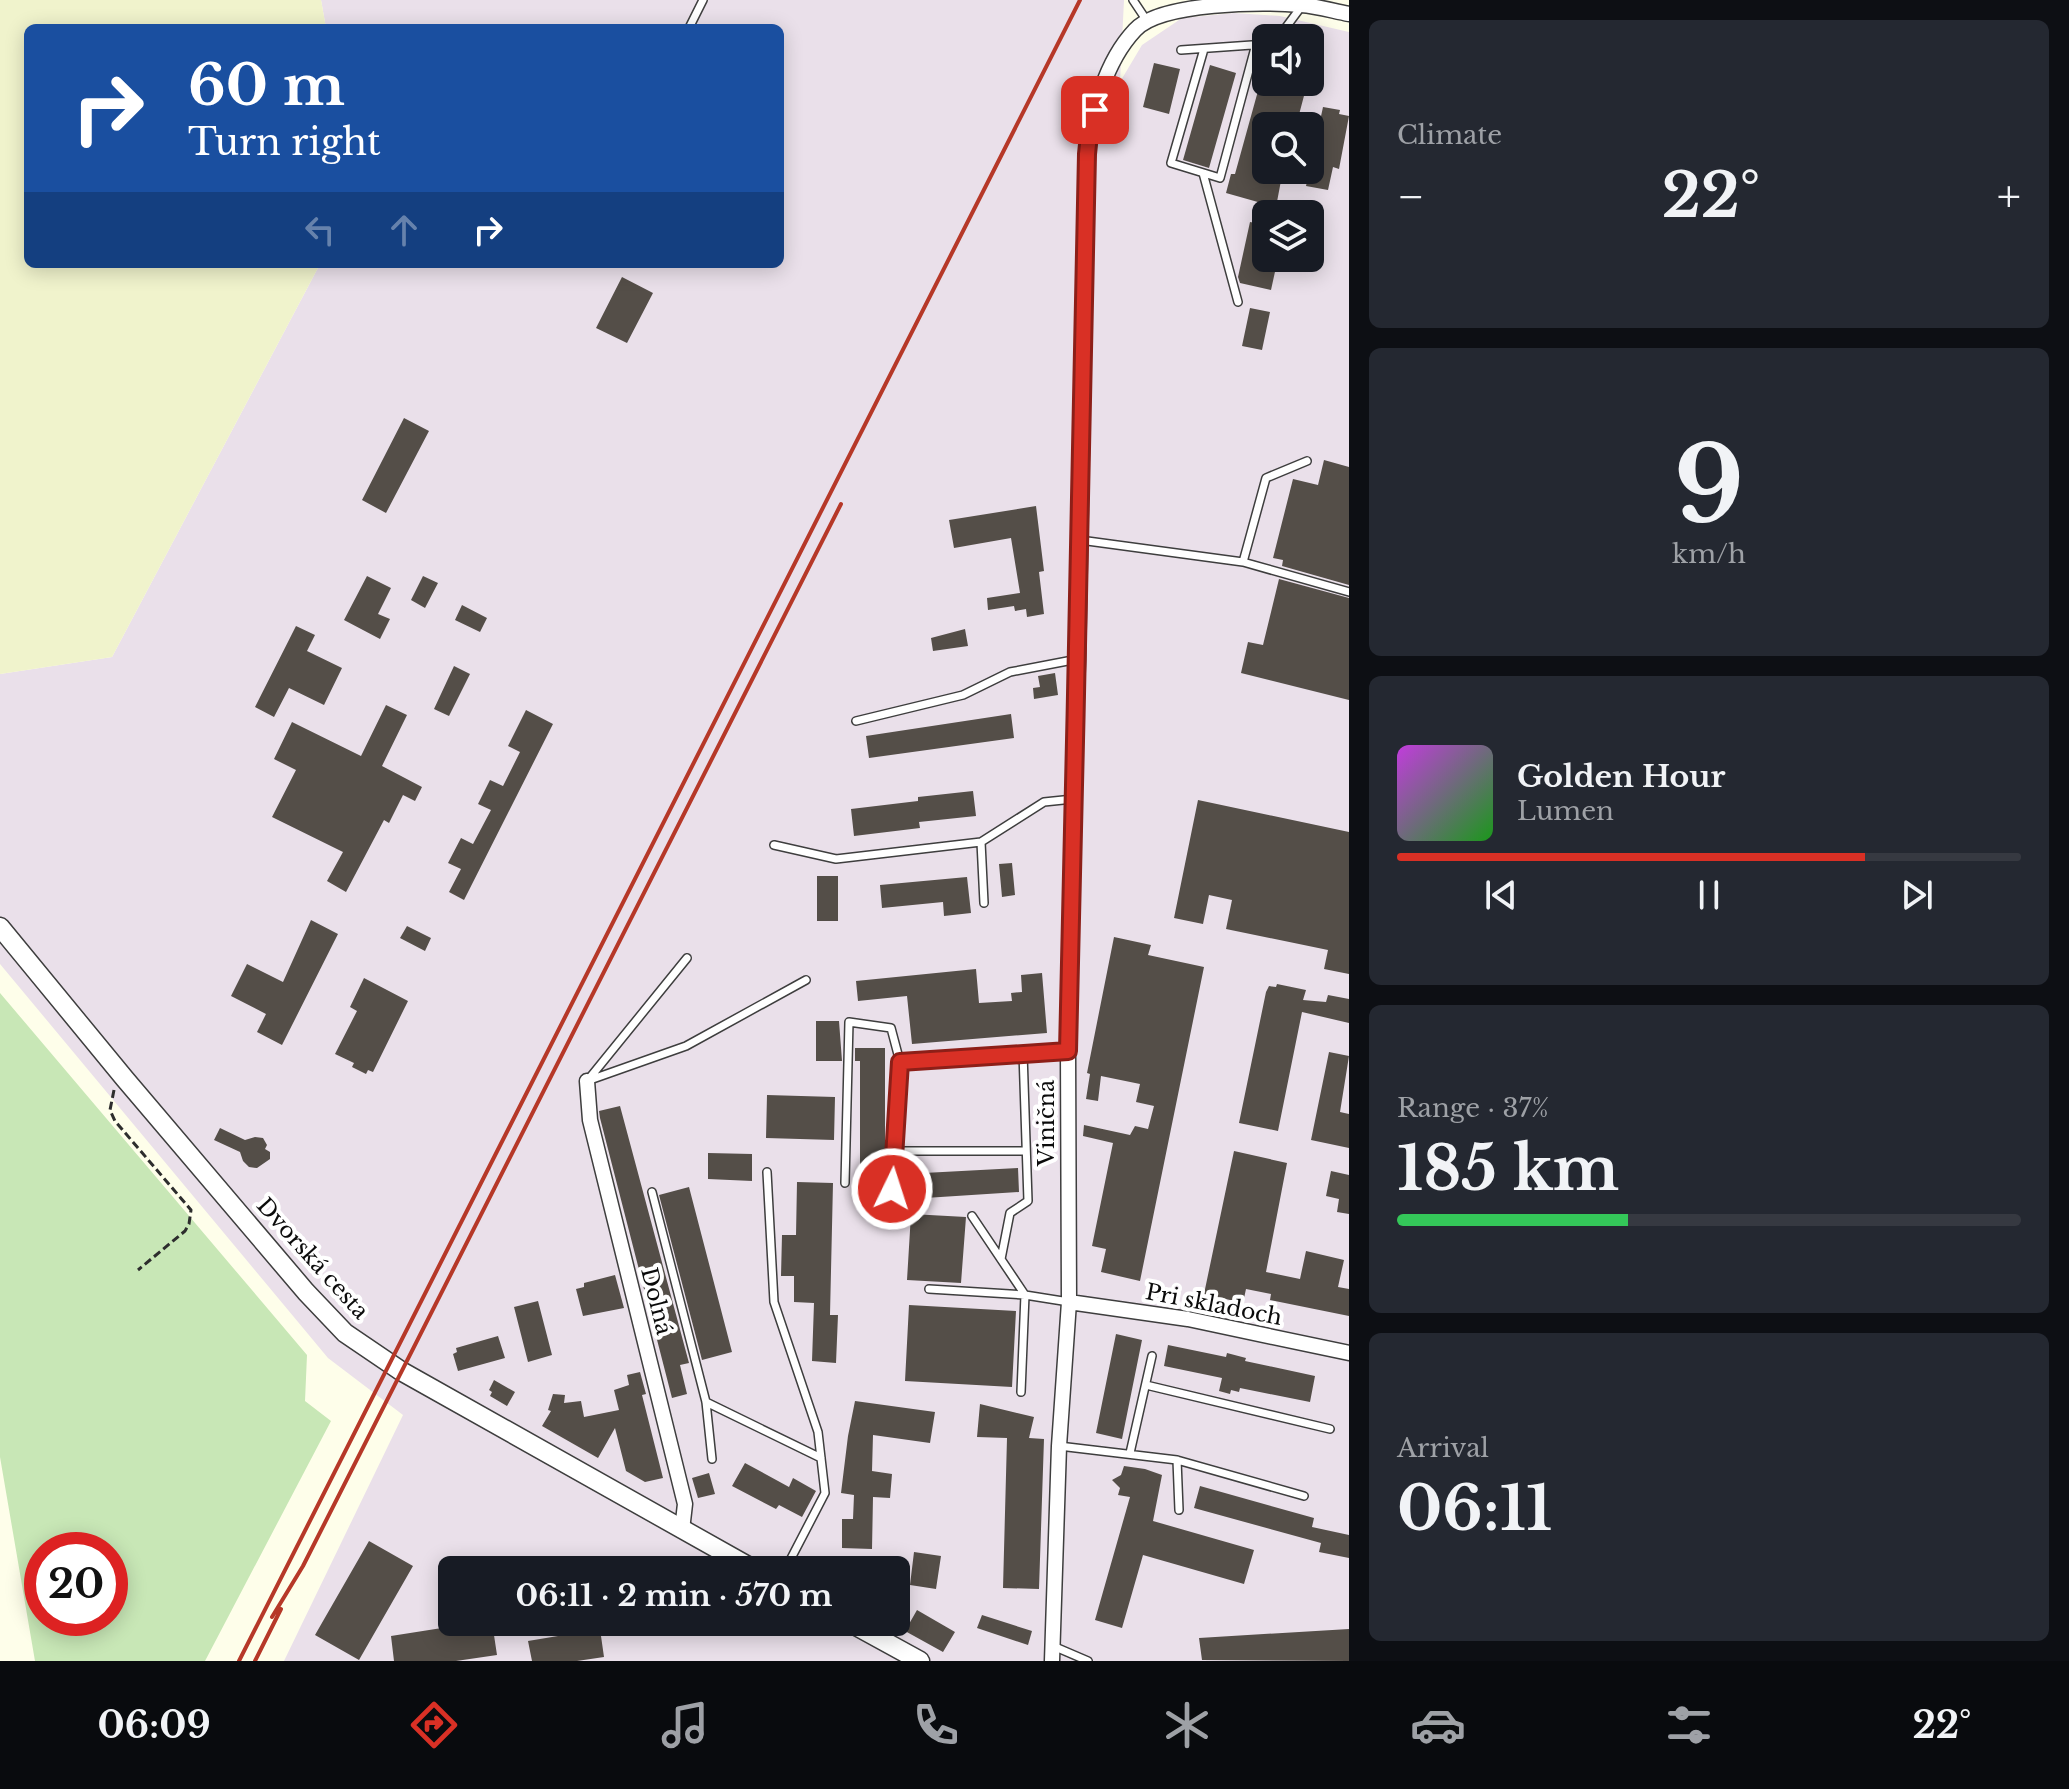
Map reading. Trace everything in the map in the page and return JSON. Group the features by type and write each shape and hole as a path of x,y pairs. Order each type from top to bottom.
{"street":[{"path":"1144,22 1171,13 1217,6 1303,5 1349,14"},
{"name":"Viničná","path":"1052,1653 1059,1446 1069,1302 1068,1051 1087,154 1090,125 1099,94 1127,40 1144,22"},
{"name":"Dvorská cesta","path":"0,927 125,1079 306,1292 345,1333 389,1364 729,1556"},
{"name":"Dolná","path":"587,1081 590,1120 685,1504 682,1530"},
{"name":"Pri skladoch","path":"1069,1302 1188,1319 1349,1353"},
{"path":"874,1636 920,1661"}],"lane":[{"path":"691,24 703,0"},
{"path":"1133,0 1144,22"},
{"path":"1289,24 1303,5"},
{"path":"1181,50 1252,44"},
{"path":"1204,49 1171,163 1220,178 1252,59"},
{"path":"1203,173 1238,302"},
{"path":"1243,562 1266,478 1307,461"},
{"path":"1080,540 1243,562 1349,592"},
{"path":"856,721 963,695 1010,672 1078,659"},
{"path":"774,845 836,859 981,842 1044,802 1073,799"},
{"path":"981,842 984,903"},
{"path":"587,1081 687,958"},
{"path":"587,1081 686,1046 806,980"},
{"path":"845,1183 849,1022 891,1028 900,1062 892,1189"},
{"path":"900,1062 1068,1051"},
{"path":"1001,1259 1010,1213 1028,1201 1023,1053"},
{"path":"895,1151 1026,1151"},
{"path":"767,1172 774,1302 818,1432 825,1493 792,1556"},
{"path":"652,1192 706,1402 712,1459"},
{"path":"972,1216 1025,1295 1021,1392"},
{"path":"929,1289 1025,1295 1069,1302"},
{"path":"1130,1453 1152,1356"},
{"path":"1146,1385 1330,1429"},
{"path":"706,1402 821,1458"},
{"path":"1059,1446 1177,1460 1304,1496"},
{"path":"1177,1460 1179,1510"},
{"path":"1052,1653 1088,1661"}],"path":[{"path":"125,1079 112,1094 109,1104 112,1115 187,1204 192,1216 185,1231 138,1270"}],"shaded area":[{"path":"321,0 1124,0 1120,82 1142,45 1182,18 1234,13 1280,16 1314,24 1252,24 1252,96 1324,96 1324,26 1349,32 1349,1661 284,1661 403,1415 328,1358 0,964 0,674 112,657 318,268 784,268 784,24 325,24"}],"green space":[{"path":"0,0 321,0 325,24 24,24 24,268 318,268 112,657 0,674"},
{"path":"0,993 307,1355 305,1401 331,1421 205,1661 35,1661 31,1636 128,1636 128,1532 24,1532 24,1597 0,1457"}],"building":[{"path":"1154,63 1180,69 1169,114 1143,107"},
{"path":"1210,65 1236,73 1209,168 1183,160"},
{"path":"1257,96 1304,96 1300,112 1252,112"},
{"path":"1323,107 1340,110 1339,114 1349,116 1339,169 1333,167 1328,190 1306,186 1324,184"},
{"path":"1252,113 1252,184 1280,184 1277,200 1252,200 1226,193 1231,174 1235,174"},
{"path":"1252,222 1252,272 1275,272 1271,290 1240,283 1238,277"},
{"path":"622,277 653,293 627,343 596,328"},
{"path":"1250,308 1270,312 1262,350 1242,346"},
{"path":"404,418 429,431 386,513 362,500"},
{"path":"1324,460 1349,467 1349,585 1282,566 1283,560 1273,558 1293,479 1318,485"},
{"path":"1036,506 1044,571 1039,572 1044,614 1027,617 1026,609 1015,611 1014,606 988,610 987,598 1020,593 1011,538 954,548 949,520"},
{"path":"367,576 391,588 378,614 390,619 380,639 344,620"},
{"path":"423,576 438,583 425,608 411,600"},
{"path":"1279,579 1349,598 1349,700 1241,673 1248,642 1263,645"},
{"path":"462,605 487,618 480,632 455,620"},
{"path":"296,626 315,635 307,651 342,668 324,705 289,688 274,717 255,707"},
{"path":"965,629 968,646 933,651 931,638"},
{"path":"454,666 470,674 449,716 434,709"},
{"path":"1055,673 1058,695 1034,699 1033,688 1040,687 1038,676"},
{"path":"386,705 407,715 382,766 422,787 415,801 403,795 389,823 384,820 346,892 327,881 343,852 272,817 296,770 274,759 292,722 361,756"},
{"path":"526,710 553,724 464,900 449,892 461,869 448,863 461,838 473,844 491,810 478,804 490,780 503,786 520,752 508,746"},
{"path":"1011,714 1014,738 869,758 866,736"},
{"path":"973,791 976,816 919,822 920,828 854,836 851,809"},
{"path":"1198,800 1349,832 1349,974 1324,969 1328,950 1226,929 1232,900 1209,895 1203,924 1174,918"},
{"path":"1012,863 1015,895 1002,897 999,864"},
{"path":"817,876 838,876 838,921 817,921"},
{"path":"967,877 971,913 944,916 943,902 882,908 880,885"},
{"path":"311,920 338,934 282,1045 257,1032 266,1014 231,996 247,964 283,982"},
{"path":"407,926 431,938 425,951 400,938"},
{"path":"1114,937 1151,945 1148,955 1204,967 1140,1281 1101,1272 1106,1249 1092,1246 1113,1143 1083,1136 1084,1125 1130,1135 1135,1126 1148,1129 1154,1106 1136,1102 1140,1084 1101,1076 1098,1101 1086,1099 1090,1074 1087,1073"},
{"path":"976,969 979,1003 1012,1001 1011,993 1022,992 1021,975 1042,973 1047,1033 912,1044 907,996 858,1001 856,981"},
{"path":"364,978 408,1001 373,1072 368,1070 366,1074 352,1067 354,1063 335,1054 357,1011 350,1007"},
{"path":"1277,984 1306,990 1303,1000 1326,1002 1328,995 1349,999 1349,1023 1302,1012 1278,1131 1239,1123 1266,992 1269,986 1276,987"},
{"path":"816,1021 839,1021 842,1061 816,1061"},
{"path":"855,1048 885,1048 885,1172 860,1172 860,1061 855,1061"},
{"path":"1329,1052 1349,1056 1340,1112 1349,1114 1349,1148 1311,1140"},
{"path":"767,1095 835,1097 834,1140 766,1138"},
{"path":"620,1106 689,1363 680,1365 687,1394 672,1398 600,1118 599,1111"},
{"path":"220,1128 245,1140 263,1138 270,1159 257,1168 249,1167 240,1152 214,1140"},
{"path":"1234,1151 1287,1163 1266,1272 1300,1279 1306,1251 1344,1260 1338,1287 1349,1289 1349,1316 1270,1300 1271,1294 1246,1289 1243,1303 1204,1294"},
{"path":"708,1153 752,1154 752,1181 708,1179"},
{"path":"1018,1168 1019,1192 925,1198 924,1173"},
{"path":"1331,1171 1349,1175 1349,1214 1337,1212 1339,1199 1326,1196"},
{"path":"797,1182 833,1183 830,1315 838,1315 836,1363 812,1361 814,1303 794,1302 794,1276 781,1276 782,1235 796,1235"},
{"path":"689,1187 732,1352 702,1360 659,1195"},
{"path":"911,1214 966,1217 961,1283 907,1280"},
{"path":"615,1275 624,1308 583,1316 576,1289 584,1287 584,1283"},
{"path":"538,1301 552,1355 528,1362 514,1307"},
{"path":"909,1305 1016,1311 1012,1387 905,1381"},
{"path":"1116,1334 1142,1340 1122,1439 1096,1433"},
{"path":"498,1336 505,1358 458,1371 453,1354 457,1352 456,1348"},
{"path":"1168,1345 1226,1357 1227,1353 1246,1358 1245,1361 1315,1376 1310,1402 1240,1388 1239,1392 1231,1390 1230,1394 1219,1391 1222,1378 1164,1366"},
{"path":"640,1372 646,1394 642,1395 663,1478 645,1482 626,1471 615,1428 598,1458 542,1426 551,1411 548,1410 553,1394 565,1395 564,1403 581,1401 584,1417 619,1410 614,1390 629,1385 627,1375"},
{"path":"494,1380 515,1392 507,1406 490,1396 492,1392 489,1390"},
{"path":"855,1401 935,1412 930,1443 873,1435 872,1471 892,1474 890,1498 873,1497 872,1549 842,1548 842,1519 853,1519 854,1495 841,1493"},
{"path":"980,1404 1034,1417 1029,1438 1044,1439 1039,1589 1003,1588 1007,1438 977,1437"},
{"path":"745,1463 789,1487 793,1478 816,1491 802,1517 779,1505 776,1509 732,1486"},
{"path":"1124,1466 1162,1475 1153,1521 1254,1550 1244,1584 1143,1555 1122,1628 1095,1620 1130,1497 1118,1495 1120,1488 1112,1480 1121,1475"},
{"path":"709,1473 715,1494 698,1498 692,1478"},
{"path":"1200,1486 1314,1518 1312,1527 1349,1535 1349,1558 1319,1552 1321,1543 1194,1508"},
{"path":"369,1541 413,1566 359,1660 315,1635"},
{"path":"914,1552 941,1556 936,1589 910,1585"},
{"path":"917,1610 955,1632 943,1652 910,1634 910,1622"},
{"path":"982,1615 1032,1631 1028,1645 977,1628"},
{"path":"438,1629 438,1636 494,1636 497,1655 456,1661 394,1661 391,1636"},
{"path":"1349,1629 1349,1661 1202,1660 1199,1638"},
{"path":"558,1636 601,1636 604,1657 577,1661 532,1661 528,1641"}],"railway":[{"path":"239,1661 1080,0"},
{"path":"272,1617 303,1566 841,504"},
{"path":"255,1661 281,1609"}],"route":[{"path":"892,1189 900,1062 1068,1051 1086,318 1087,154 1095,110"}]}
